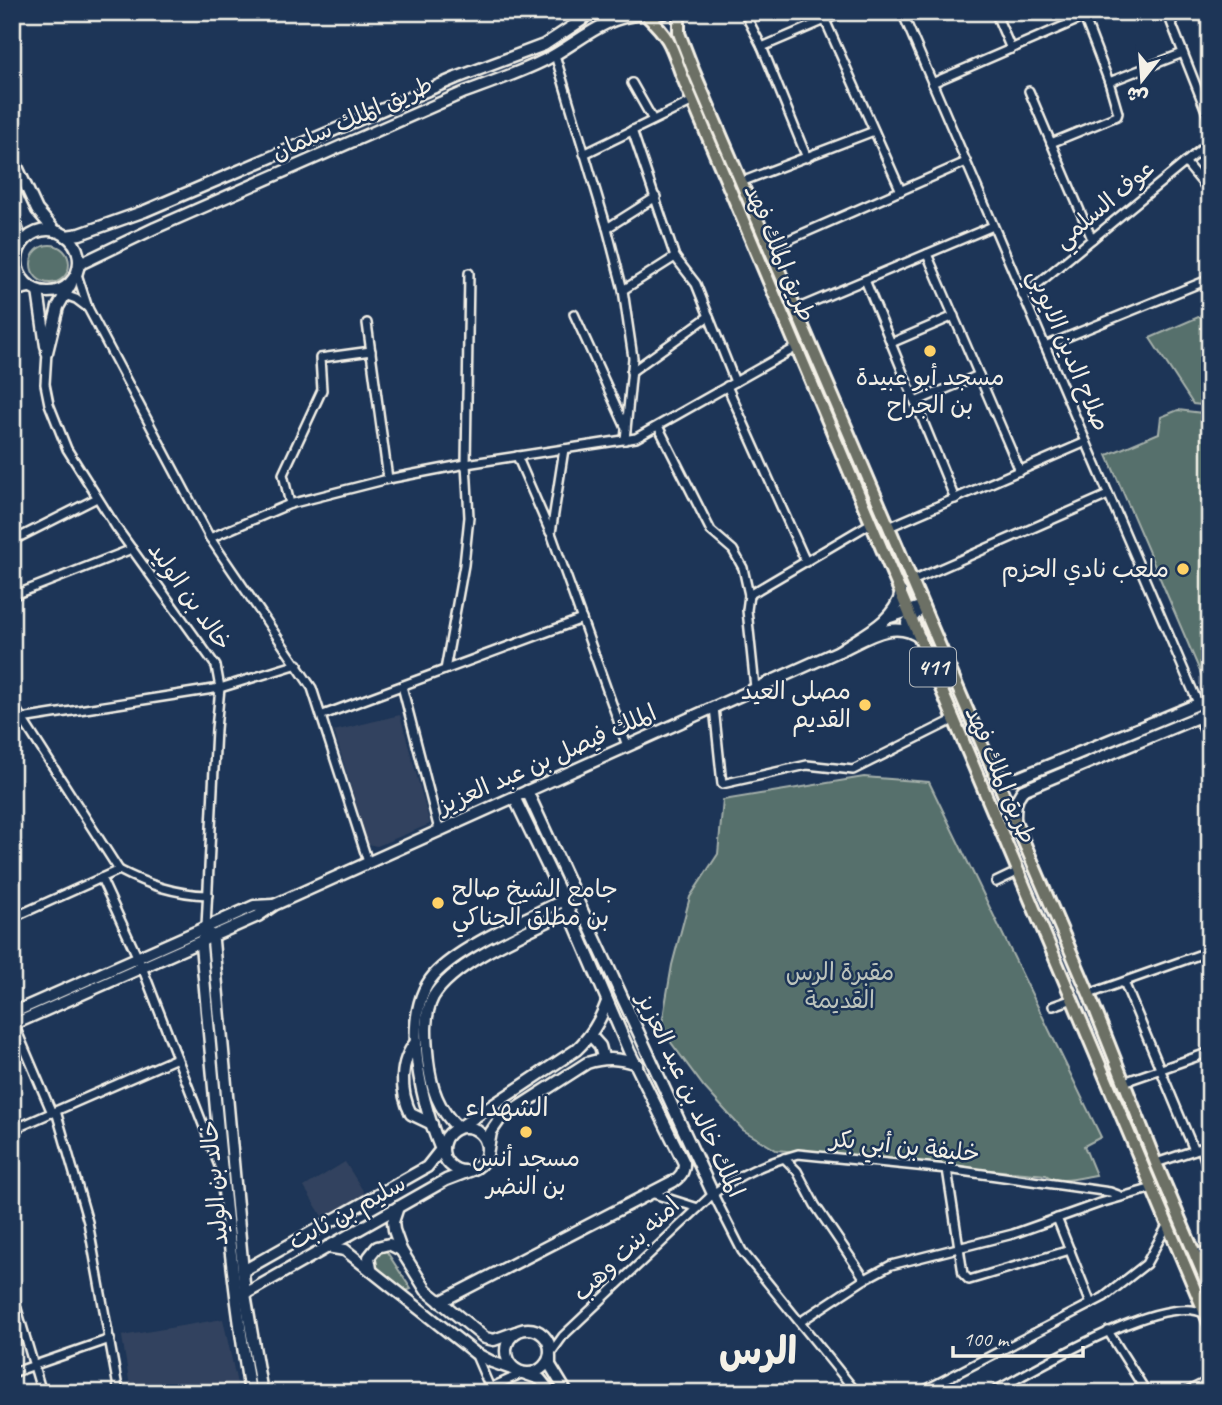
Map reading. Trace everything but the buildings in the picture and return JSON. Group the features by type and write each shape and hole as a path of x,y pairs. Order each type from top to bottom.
{"main road":[{"path":"642,14 665,12"},
{"name":"طريق الملك فهد","path":"680,12 679,33 1089,994 1210,1290"},
{"name":"طريق الملك فهد","path":"642,14 663,30 670,41 1207,1319"},
{"path":"1112,1090 1125,1084"}],"street":[{"name":"طريق الملك سلمان","path":"66,236 80,234 145,211 456,78 544,45 582,20 589,12"},
{"path":"744,12 762,47 807,158"},
{"path":"762,47 844,12"},
{"name":"صلاح الدين الايوبي","path":"902,12 1198,704"},
{"path":"995,12 1010,49"},
{"path":"932,83 1096,12"},
{"path":"1167,12 1210,121"},
{"name":"طريق الملك سلمان","path":"76,273 167,222 465,92 517,74 616,19 642,14"},
{"path":"1051,143 1117,116 1118,113 1084,17"},
{"path":"825,20 901,191"},
{"path":"1109,82 1183,53"},
{"path":"555,55 623,290 633,358 625,440"},
{"path":"632,83 653,120"},
{"path":"1029,91 1092,239"},
{"path":"584,154 693,101"},
{"path":"632,130 675,257 696,284 731,384 806,562"},
{"path":"741,182 874,131"},
{"name":"عوف السلمي","path":"1023,296 1210,142"},
{"path":"12,156 37,210 55,231 66,236 77,248 76,273 88,308 211,538 312,688 323,715 368,862"},
{"path":"770,248 966,162"},
{"path":"1185,162 1210,192"},
{"path":"607,228 656,197"},
{"path":"12,215 20,237 18,271 33,289 47,352"},
{"path":"796,309 993,226"},
{"path":"17,253 26,238 35,233 55,231"},
{"path":"927,254 1020,471"},
{"path":"623,290 675,257"},
{"path":"47,352 61,293 76,273"},
{"path":"445,670 464,565 469,517 466,464 469,273"},
{"path":"1045,346 1210,279"},
{"path":"864,280 955,499"},
{"path":"12,291 33,289 61,293 88,308"},
{"path":"574,314 626,429"},
{"path":"631,372 709,316"},
{"path":"891,343 954,316"},
{"path":"367,323 388,479"},
{"path":"211,538 290,504 388,479 636,438 797,347"},
{"path":"290,504 283,474 322,390 320,358 370,351"},
{"name":"خالد بن الوليد","path":"47,352 45,384 55,424 67,449 132,549 216,666 220,688 207,935 222,1174 234,1296 250,1393"},
{"path":"915,402 979,375"},
{"path":"658,426 711,531 733,550 743,568 749,595 747,610 755,688"},
{"path":"889,527 1086,442"},
{"path":"551,533 564,449"},
{"path":"517,456 551,533 627,746"},
{"path":"912,581 1108,495"},
{"path":"12,541 97,498"},
{"path":"749,595 872,523"},
{"path":"12,596 132,549"},
{"path":"839,651 888,618 895,610 901,592"},
{"path":"888,618 910,614 923,606"},
{"path":"902,628 910,614"},
{"path":"323,715 582,619"},
{"path":"839,651 892,628 909,629 920,638"},
{"name":"الملك فيصل بن عبد العزيز","path":"12,1013 258,916 274,905 368,862 839,651"},
{"path":"21,719 220,688 298,664"},
{"path":"402,686 439,830"},
{"path":"995,773 1006,778 1018,778 1210,699"},
{"path":"12,703 119,870 146,884 185,894 208,895"},
{"path":"714,707 722,784 807,765 853,770 955,719"},
{"path":"1015,821 1018,796 1023,790 1205,714 1210,740"},
{"name":"الملك خالد بن عبد العزيز","path":"527,791 713,1194 742,1251 857,1393"},
{"name":"الملك خالد بن عبد العزيز","path":"440,1302 651,1193 680,1177 684,1170 684,1163 607,1003 569,911 514,797"},
{"path":"12,918 119,870"},
{"path":"996,882 1019,871"},
{"path":"101,878 140,962 222,1174"},
{"path":"564,901 478,945 435,974 424,989 417,1009 416,1042 432,1124 442,1151 450,1166 457,1170 479,1167 486,1154 491,1132 500,1119 587,1063 603,1057 636,1064"},
{"path":"486,1154 485,1139 480,1133 474,1129 459,1128 439,1107 429,1068 426,1036 428,1012 433,996 461,967 569,911"},
{"name":"خالد بن الوليد","path":"207,935 245,1294 262,1393"},
{"path":"1089,994 1210,951"},
{"name":"الملك فيصل بن عبد العزيز","path":"13,1025 140,962"},
{"path":"1124,982 1210,1175"},
{"path":"1052,1006 1073,999"},
{"path":"442,1151 448,1135 576,1050 591,1036 607,1003"},
{"path":"13,1025 54,1112 88,1222 119,1393"},
{"path":"591,1036 600,1046 603,1057"},
{"path":"416,1042 408,1053 404,1066 404,1094 411,1114 432,1124"},
{"path":"1125,1084 1210,1052"},
{"path":"12,1130 177,1058"},
{"path":"1156,1163 1210,1145"},
{"name":"سليم بن ثابت","path":"243,1271 427,1167 442,1151"},
{"name":"خليفة بن أبي بكر","path":"698,1208 733,1179 768,1162 798,1154 947,1169 1046,1182 1121,1196"},
{"path":"784,1158 797,1171 815,1205 865,1279"},
{"path":"947,1169 963,1274 969,1280 1070,1250"},
{"name":"سليم بن ثابت","path":"245,1294 446,1180 472,1170"},
{"name":"خليفة بن أبي بكر","path":"800,1322 891,1265 1013,1234 1121,1196 1153,1188"},
{"name":"امنه بنت وهب","path":"550,1354 563,1336 698,1208 651,1193"},
{"path":"398,1207 393,1222 401,1250 426,1290 485,1338 502,1338 530,1329 543,1334 550,1346 550,1365 567,1393"},
{"path":"1057,1218 1091,1304"},
{"path":"919,1393 1104,1297 1146,1264 1168,1224"},
{"path":"371,1269 369,1257 377,1247 389,1244 401,1250"},
{"path":"327,1247 345,1250 475,1353 540,1379 551,1393"},
{"path":"1195,1254 1210,1250"},
{"path":"12,1292 42,1393"},
{"path":"991,1393 1130,1322 1173,1311 1197,1310 1207,1319"},
{"path":"1108,1331 1147,1393"},
{"path":"516,1332 506,1351 511,1364 523,1372"},
{"path":"12,1373 110,1339"},
{"path":"475,1353 490,1388 523,1372 538,1371 544,1367 550,1354"},
{"path":"1184,1393 1210,1380"}],"shaded area":[{"path":"400,715 430,824 377,846 368,844 334,731"},
{"path":"345,1162 365,1194 324,1219 304,1187"},
{"path":"223,1319 237,1384 232,1390 223,1393 131,1393 122,1336"}],"green space":[{"path":"50,245 63,251 69,264 63,277 50,283 37,277 31,264 37,251"},
{"path":"1210,312 1210,406 1193,404 1150,338"},
{"name":"ملعب نادي الحزم","path":"1178,410 1210,414 1210,686 1205,683 1107,455 1159,433 1161,417"},
{"name":"مقبرة الرس القديمة","path":"864,777 929,782 1101,1137 1084,1146 1096,1175 1057,1180 1046,1175 776,1150 743,1130 704,1087 661,1029 672,965 690,897 718,854 723,800"},
{"path":"385,1249 411,1289 406,1291 371,1263 374,1254"}],"place":[{"name":"مسجد أبو عبيدة بن الجراح","path":"930,351"},
{"name":"ملعب نادي الحزم","path":"1183,569"},
{"name":"مصلى العيد القديم","path":"865,705"},
{"name":"جامع الشيخ صالح بن مطلق الحناكي","path":"438,903"},
{"name":"مسجد أنس بن النضر","path":"526,1132"}],"district":[{"name":"الشهداء","path":"507,1107"},
{"name":"الرس","path":"758,1351"}]}
